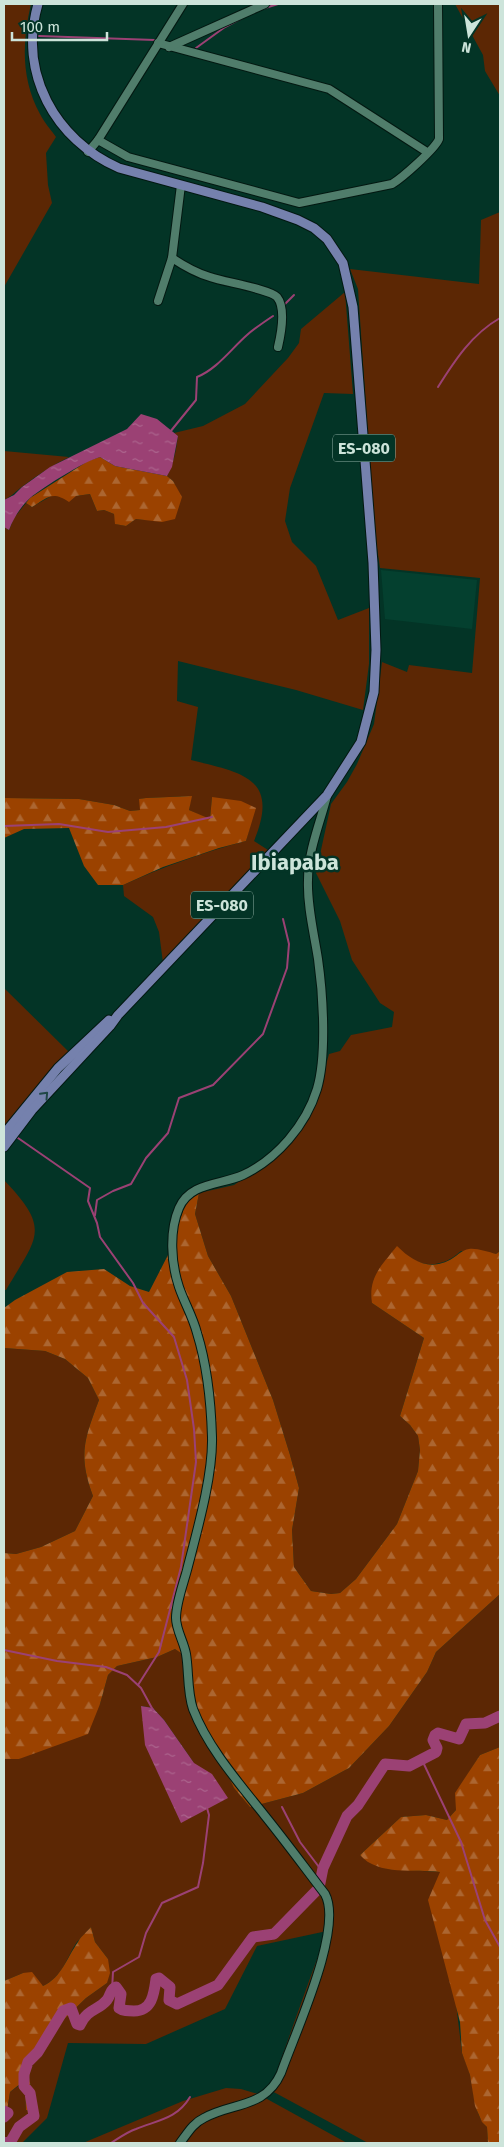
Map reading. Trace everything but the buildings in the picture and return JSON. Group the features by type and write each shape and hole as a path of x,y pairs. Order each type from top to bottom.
{"main road":[{"name":"ES-080","path":"4,1147 32,1110 110,1026 118,1014 327,795 361,742 374,692 376,668 374,570 353,308 350,284 337,251 314,228 284,214 120,168 88,152 64,127 47,103 41,88 34,58 33,29 38,4"},
{"name":"ES-080","path":"4,1134 58,1068 106,1022 118,1014"}],"street":[{"path":"88,152 98,140 183,4"},
{"path":"168,47 261,4"},
{"path":"98,140 128,157 299,204 392,184 407,173 437,144 439,134 438,4"},
{"path":"158,44 329,89 427,152"},
{"path":"216,194 220,182"},
{"path":"158,301 172,258 181,185"},
{"path":"172,258 208,277 276,296 280,304 282,321 278,347"},
{"path":"180,2143 195,2124 204,2117 247,2104 267,2093 278,2080 322,1960 330,1916 329,1902 325,1894 250,1797 210,1741 193,1708 189,1694 186,1655 176,1616 211,1467 212,1438 205,1371 197,1332 175,1271 173,1237 177,1212 189,1194 209,1185 241,1176 274,1155 309,1109 316,1091 321,1061 322,1016 318,964 309,906 308,878 309,862 327,795"}],"shaded area":[{"path":"4,4 31,4 25,46 26,74 34,101 42,117 56,137 46,153 48,185 52,203 4,287"},
{"path":"455,4 500,4 500,96 485,71 483,55"},
{"path":"500,212 500,1251 496,1254 461,1251 449,1260 436,1264 422,1263 409,1258 372,1303 424,1338 400,1416 418,1436 420,1450 418,1471 397,1524 356,1579 340,1593 331,1594 311,1591 294,1567 292,1530 299,1488 290,1455 273,1400 231,1296 208,1256 195,1214 199,1193 234,1185 281,1153 314,1109 329,1054 340,1051 351,1035 392,1027 394,1012 380,1003 352,960 340,921 316,873 331,804 357,764 374,724 382,662 407,672 409,665 472,673 480,578 380,568 374,528 358,289 350,269 479,284 481,220"},
{"path":"345,292 353,394 324,393 290,488 285,521 292,542 316,566 338,620 369,608 369,664 363,710 296,690 178,661 177,701 198,707 191,760 226,769 252,782 259,791 262,804 261,820 254,841 268,850 163,963 159,932 153,917 124,896 123,885 184,860 246,841 250,826 212,797 210,820 189,810 191,796 140,799 140,810 130,811 114,805 79,799 4,798 4,527 9,530 14,518 26,503 32,507 53,495 76,496 90,494 97,511 104,510 114,514 116,524 126,526 136,519 149,520 176,487 167,476 173,461 178,436 174,433 203,426 245,404 288,358 299,343 301,329"},
{"path":"4,451 69,457 39,474 4,500"},
{"path":"381,570 477,580 472,629 385,619"},
{"path":"4,988 70,1053 4,1131"},
{"path":"4,1180 29,1211 34,1223 35,1234 26,1257 6,1290 4,1290"},
{"path":"4,1348 45,1351 65,1359 88,1378 99,1400 87,1437 84,1458 88,1482 93,1496 75,1531 41,1547 16,1554 4,1553"},
{"path":"500,1594 500,1747 480,1755 456,1793 456,1810 447,1820 426,1815 401,1817 360,1855 388,1869 440,1872 462,2053 470,2075 479,2116 487,2127 488,2143 368,2143 270,2090 327,1931 257,1946 225,2009 146,2044 68,2043 47,2118 22,2143 4,2143 4,2120 10,2092 21,2084 25,2088 26,2110 32,2112 33,2099 29,2077 33,2060 42,2051 56,2027 86,1998 107,1983 108,1959 95,1942 91,1927 77,1942 60,1972 50,1982 43,1986 23,1973 4,1981 4,1759 19,1759 100,1704 108,1675 117,1666 157,1657 175,1649 188,1658 193,1704 234,1788 250,1807 303,1793 349,1768 389,1726 427,1672 436,1652","holes":["141,1706 153,1708 164,1720 194,1763"]},
{"path":"226,2088 241,2089 258,2094 347,2143 83,2143 183,2101"}],"green space":[{"path":"100,457 115,466 167,476 173,481 182,497 175,519 162,522 136,519 126,526 115,524 114,514 104,510 97,511 90,494 76,496 69,502 54,496 46,498 32,507 26,503 30,498 88,461"},
{"path":"192,796 189,810 210,819 212,797 241,801 256,808 246,841 163,867 123,885 98,885 84,866 69,828 24,829 4,838 4,798 79,799 114,805 130,811 140,810 139,799"},
{"path":"199,1193 195,1214 208,1256 231,1296 273,1400 290,1455 299,1488 292,1530 294,1567 311,1591 331,1594 340,1593 356,1579 397,1524 418,1471 420,1450 418,1436 400,1416 424,1338 372,1303 372,1286 377,1272 397,1246 409,1257 430,1265 445,1262 462,1251 469,1249 496,1254 500,1251 500,1594 436,1652 427,1672 389,1726 349,1768 303,1793 250,1807 234,1788 193,1704 188,1658 175,1649 157,1657 117,1666 108,1675 100,1704 88,1734 19,1759 4,1759 4,1553 16,1554 41,1547 75,1531 93,1496 88,1482 84,1458 87,1437 99,1400 88,1378 65,1359 45,1351 4,1348 4,1308 67,1272 104,1269 130,1286 149,1292 168,1255 186,1202"},
{"path":"500,1747 500,2143 488,2143 487,2127 482,2122 475,2106 470,2075 462,2053 460,2022 428,1900 440,1872 387,1869 368,1862 360,1855 401,1817 426,1815 447,1820 456,1810 455,1793 480,1755"},
{"path":"91,1927 95,1942 108,1959 110,1973 107,1983 86,1998 56,2027 42,2051 33,2060 29,2077 34,2105 32,2112 26,2110 25,2088 20,2084 10,2092 4,2120 4,1981 23,1973 32,1972 43,1986 55,1978 79,1940"}],"water":[{"path":"141,414 157,419 178,436 172,467 167,476 115,466 100,457 74,469 37,493 20,509 9,530 4,527 4,500 14,495 50,467 127,429"},
{"path":"141,1706 153,1708 164,1720 194,1763 212,1774 228,1798 181,1823 145,1745"}],"waterway":[{"path":"262,9 278,4"},
{"path":"196,48 225,27 242,18"},
{"path":"39,36 155,40"},
{"path":"284,305 294,295"},
{"path":"170,432 196,400 197,377 211,369 256,327 273,316"},
{"path":"438,387 473,340 490,324 500,318"},
{"path":"4,826 59,824 108,832 166,827 212,817"},
{"path":"95,1215 97,1200 131,1184 146,1158 168,1133 179,1098 213,1085 263,1034 287,968 289,944 283,919"},
{"path":"18,1138 90,1188 88,1201 97,1223 100,1237 133,1283 143,1303 174,1337 187,1380 194,1429 196,1462 181,1567 159,1652 138,1685"},
{"path":"4,1650 57,1661 106,1667 127,1675 141,1688 153,1710"},
{"path":"5,2143 11,2141 19,2127 34,2116 30,2093 24,2086 24,2074 28,2062 38,2052 63,2011 71,2008 77,2024 80,2025 86,2015 107,2000 116,1987 121,1994 119,2008 128,2011 140,2010 145,2008 151,2001 156,1979 159,1978 170,1987 169,2000 177,2004 218,1985 253,1937 274,1934 319,1888 323,1868 347,1816 358,1805 385,1764 409,1766 436,1752 437,1748 433,1740 438,1733 459,1739 466,1724 485,1723 500,1716"},
{"path":"422,1760 461,1842 485,1920 500,1947"},
{"path":"282,1807 300,1842 322,1871"},
{"path":"112,1990 113,1972 139,1957 146,1933 162,1903 198,1887 209,1815 207,1808"},
{"path":"111,2143 129,2132 173,2114 190,2097"},
{"path":"4,2111 8,2113 4,2117"}],"district":[{"name":"Ibiapaba","path":"295,862"}]}
